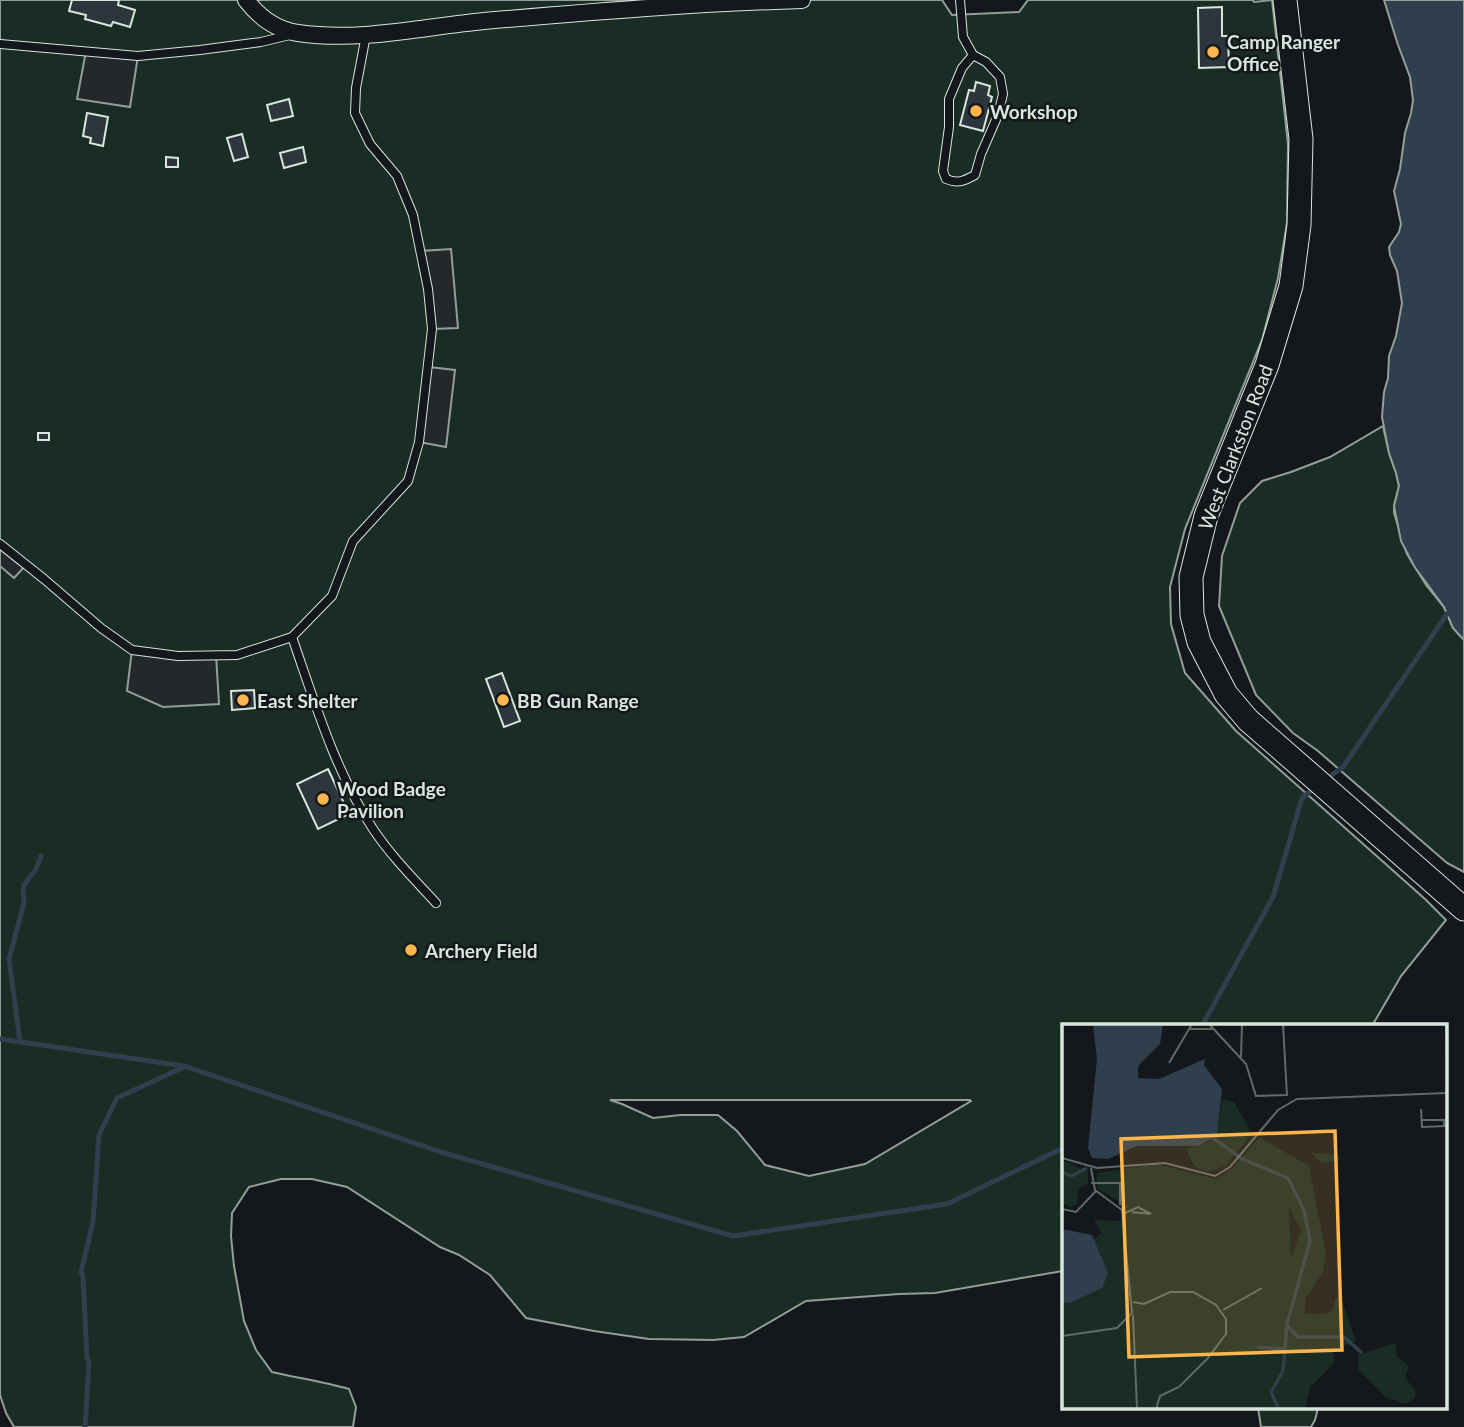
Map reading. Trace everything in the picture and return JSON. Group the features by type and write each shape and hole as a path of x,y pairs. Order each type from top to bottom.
{"main road":[{"name":"West Clarkston Road","path":"1285,0 1301,139 1299,225 1291,286 1267,365 1206,516 1191,577 1192,615 1199,642 1226,694 1248,720 1464,909"}],"street":[{"path":"246,0 272,25 296,33 334,36 480,22 595,6 802,0"}],"lane":[{"path":"960,0 963,37 972,55 986,62 1000,77 1003,93 998,115 975,175 954,182 946,179 943,170 949,128 949,99 962,68 972,55"},
{"path":"0,44 138,56 261,42 296,33"},
{"path":"0,544 101,628 132,650 177,656 237,655 292,637 332,596 353,541 408,481 419,442 432,329 428,289 413,215 397,176 370,144 355,113 356,88 366,34"},
{"path":"292,637 347,785 374,831 436,903"}],"green space":[{"path":"0,0 942,0 952,15 1019,12 1028,0 1272,0 1288,144 1287,223 1278,278 1262,340 1185,529 1170,587 1171,624 1185,673 1236,731 1446,920 1401,976 1373,1024 1062,1024 1062,1271 935,1293 806,1301 744,1337 713,1340 649,1339 526,1318 490,1275 459,1255 440,1247 347,1187 312,1179 281,1179 249,1187 232,1213 234,1266 244,1321 256,1350 272,1372 349,1389 356,1407 353,1427 14,1427 0,1395","holes":["610,1100 971,1101 865,1164 809,1176 765,1165 737,1131 718,1115 653,1118"]},
{"path":"1383,426 1399,486 1394,513 1407,554 1426,585 1444,607 1453,628 1464,640 1464,872 1447,863 1318,751 1293,733 1256,695 1219,606 1222,556 1240,503 1262,481 1330,457"},
{"path":"1258,1410 1318,1410 1311,1427 1261,1427"}],"shaded area":[{"path":"86,51 138,56 130,107 77,99"},
{"path":"451,249 458,328 432,329 421,251"},
{"path":"429,367 455,370 446,447 419,442"},
{"path":"0,544 26,565 14,578 0,566"},
{"path":"132,650 216,655 219,704 163,707 127,691"}],"water":[{"path":"1384,0 1464,0 1464,640 1453,628 1444,607 1414,566 1401,541 1394,506 1399,486 1382,417 1389,356 1402,303 1397,271 1389,247 1401,224 1394,191 1413,100 1410,77"}],"building":[{"path":"72,0 119,0 118,5 135,10 130,27 113,22 111,26 85,19 86,15 69,11"},
{"name":"Camp Ranger Office","path":"1222,7 1222,36 1228,36 1229,67 1199,68 1198,8"},
{"name":"Workshop","path":"976,82 990,86 988,95 992,97 983,131 960,125 969,90 974,91"},
{"path":"289,99 293,116 271,121 267,105"},
{"path":"87,113 108,117 103,146 90,143 91,138 83,136"},
{"path":"242,134 248,157 234,161 227,138"},
{"path":"303,147 306,162 284,168 280,153"},
{"path":"166,157 178,158 178,167 166,167"},
{"path":"38,433 49,433 49,440 38,440"},
{"name":"BB Gun Range","path":"502,673 520,721 504,727 486,679"},
{"name":"East Shelter","path":"254,690 255,708 232,710 231,691"},
{"name":"Wood Badge Pavilion","path":"328,769 349,814 318,829 297,784"}],"waterway":[{"path":"1325,780 1343,767 1447,614"},
{"path":"1203,1024 1273,897 1302,798 1317,786"},
{"path":"20,1042 9,959 24,903 24,885 36,869 41,856"},
{"path":"0,1039 184,1066 444,1153 733,1236 947,1204 1062,1148"},
{"path":"85,1427 89,1362 81,1272 93,1222 99,1135 117,1098 184,1067"}],"place":[{"name":"Camp Ranger Office","path":"1213,52"},
{"name":"Workshop","path":"976,111"},
{"name":"East Shelter","path":"243,700"},
{"name":"BB Gun Range","path":"503,700"},
{"name":"Wood Badge Pavilion","path":"323,799"},
{"name":"Archery Field","path":"411,950"}]}
